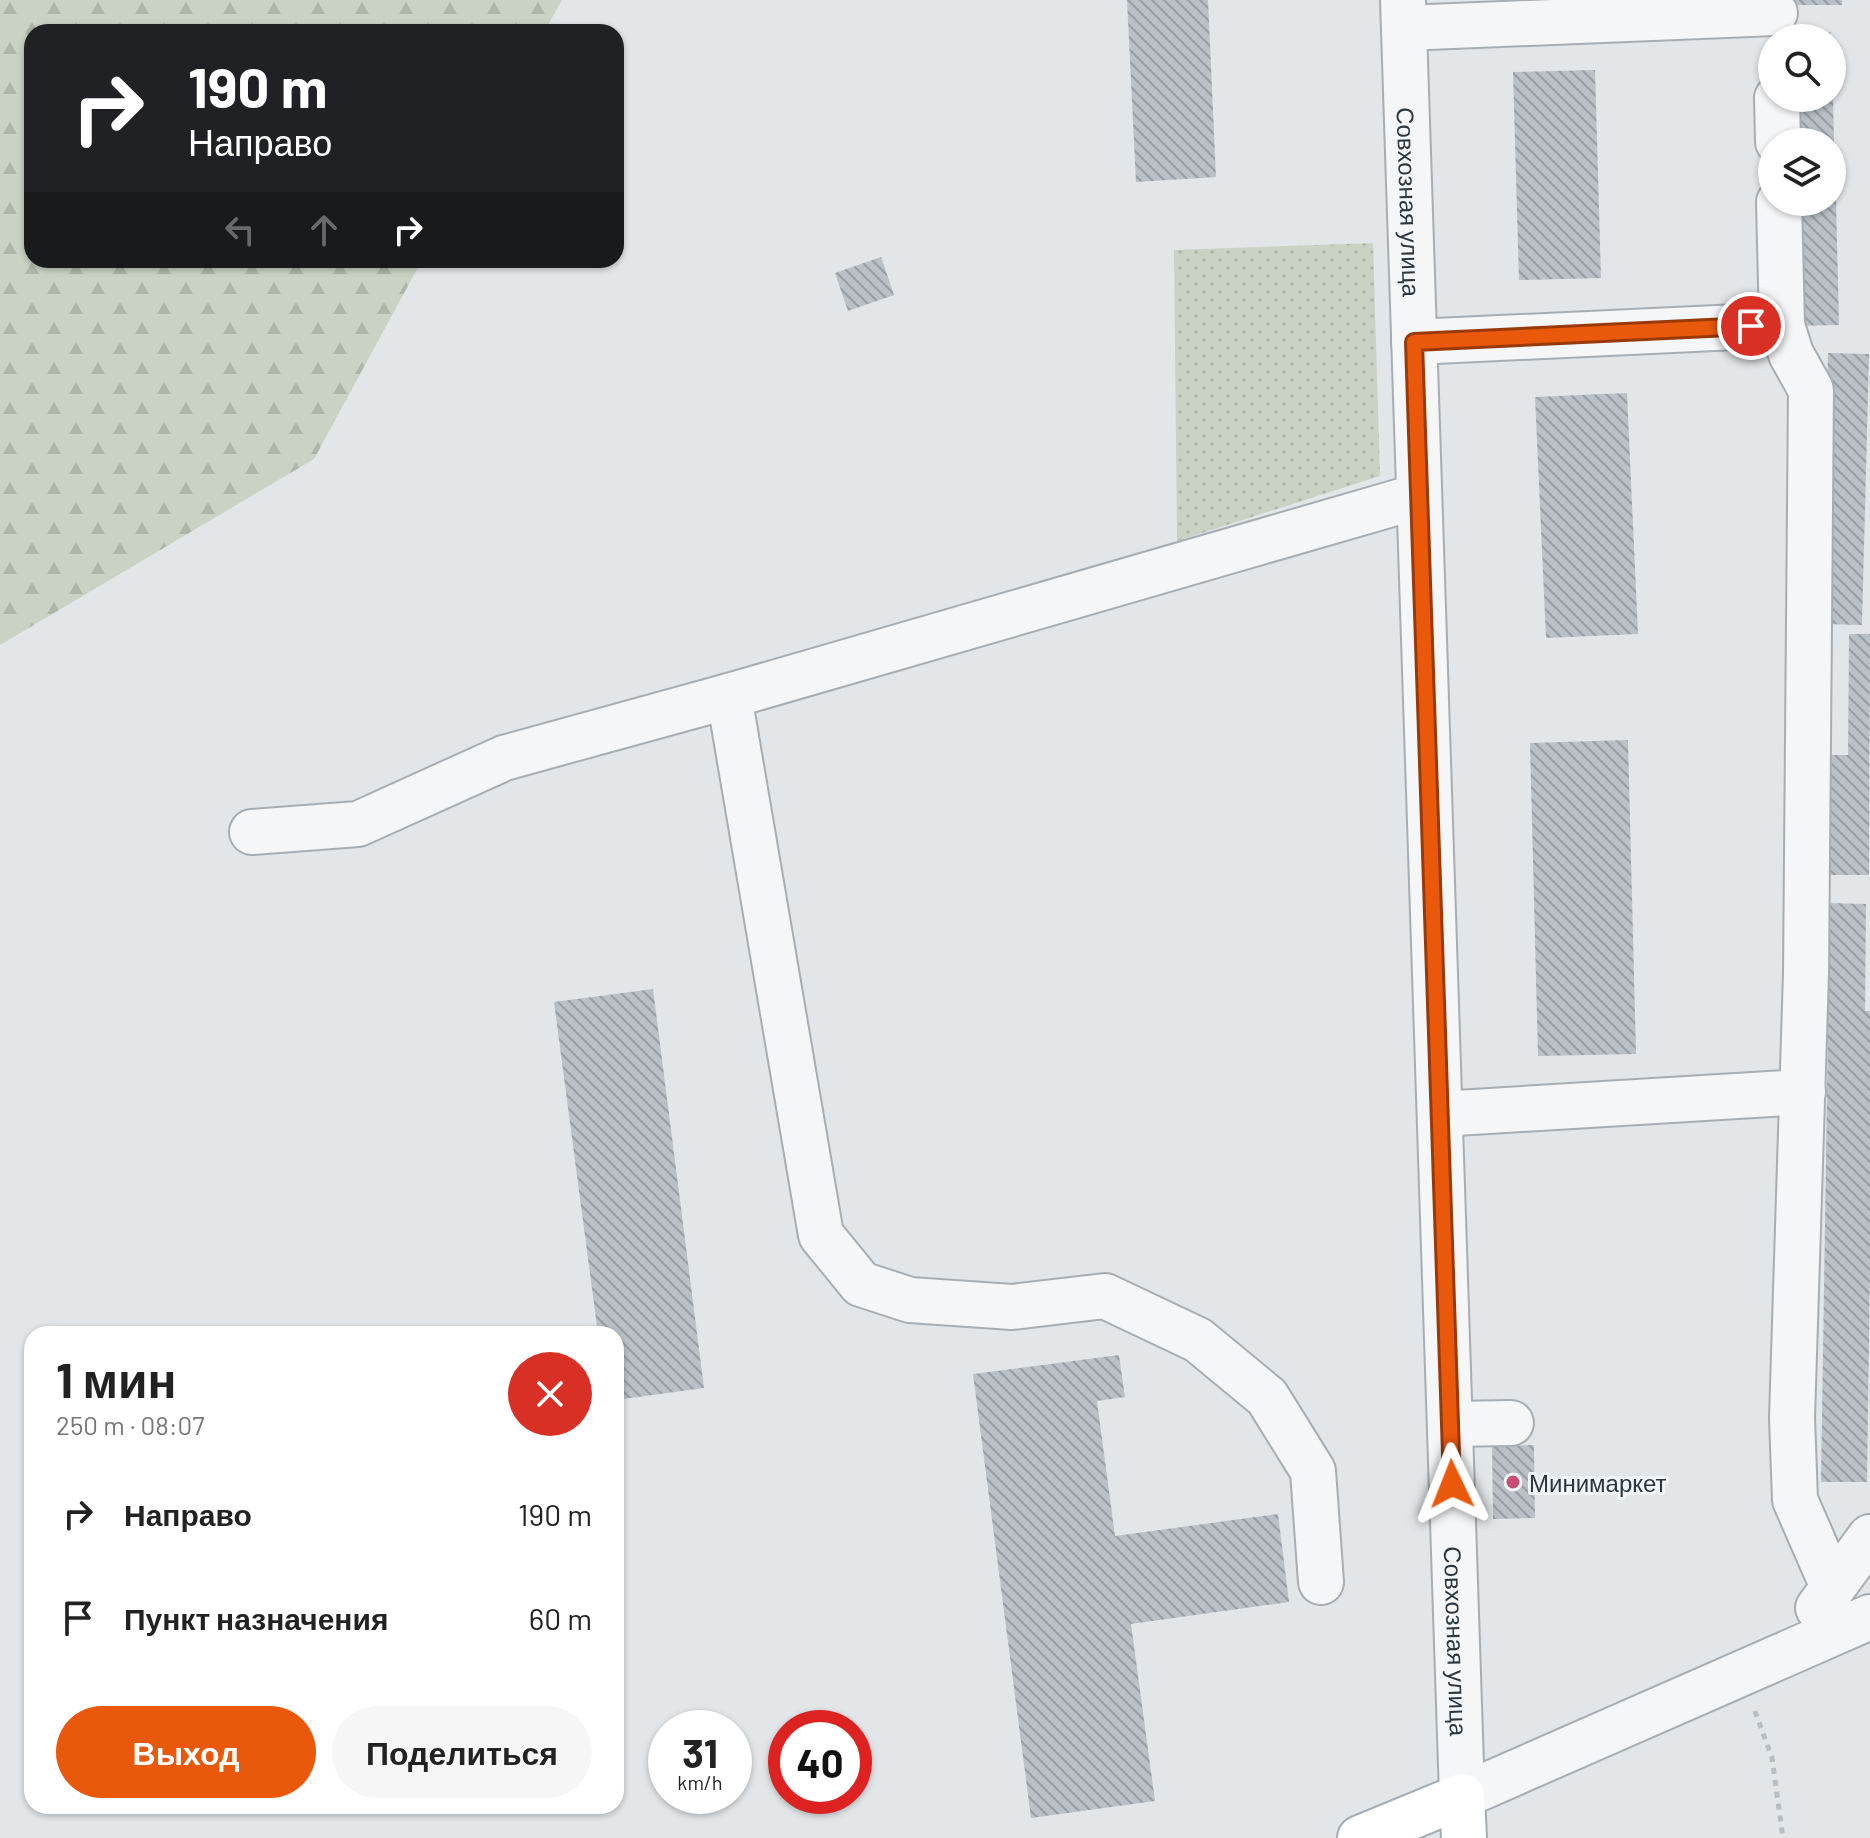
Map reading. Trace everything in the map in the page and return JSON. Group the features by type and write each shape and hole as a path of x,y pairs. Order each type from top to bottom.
{"main road":[{"path":"1360,1838 1463,1817"}],"street":[{"path":"1403,14 1775,17"},
{"name":"Совхозная улица","path":"1403,14 1463,1817"},
{"path":"1779,216 1782,325 1791,354 1811,390 1807,957 1792,1418 1795,1500 1833,1587"},
{"path":"1414,342 1782,325"},
{"path":"252,832 358,824 504,758 1419,496"},
{"path":"729,696 821,1235 861,1284 910,1300 1012,1307 1105,1296 1198,1340 1267,1397 1313,1471 1321,1582"},
{"path":"1440,1114 1803,1092"},
{"path":"1450,1424 1511,1423"},
{"path":"1784,1655 1870,1537"},
{"path":"1463,1817 1741,1674 1870,1617"}],"path":[{"path":"1741,1674 1772,1758 1783,1838"}],"green space":[{"path":"0,0 562,0 548,24 24,24 24,268 418,268 314,459 0,645"},
{"path":"1373,243 1380,476 1177,541 1174,250"}],"building":[{"path":"1127,0 1208,0 1216,177 1136,182"},
{"path":"1791,0 1842,0 1842,5 1791,5"},
{"path":"1595,70 1601,278 1519,280 1513,72"},
{"path":"1788,112 1833,112 1834,128 1789,128"},
{"path":"1791,216 1836,216 1839,325 1794,326"},
{"path":"881,257 894,295 848,311 835,273"},
{"path":"1828,353 1869,354 1862,625 1821,624"},
{"path":"1627,393 1638,634 1546,638 1535,397"},
{"path":"1849,634 1870,634 1869,875 1823,875 1824,755 1848,755"},
{"path":"1628,740 1636,1054 1538,1056 1530,743"},
{"path":"1830,903 1866,904 1865,1011 1870,1011 1867,1482 1821,1482"},
{"path":"653,989 704,1388 624,1399 624,1326 597,1326 554,1002"},
{"path":"1119,1355 1125,1397 1097,1401 1115,1536 1278,1514 1289,1602 1131,1624 1155,1801 1031,1818 973,1374"},
{"name":"Минимаркет","path":"1534,1445 1535,1518 1493,1519 1492,1446"}],"place":[{"name":"Минимаркет","path":"1513,1482"}],"route":[{"path":"1452,1484 1414,342 1751,326"}]}
